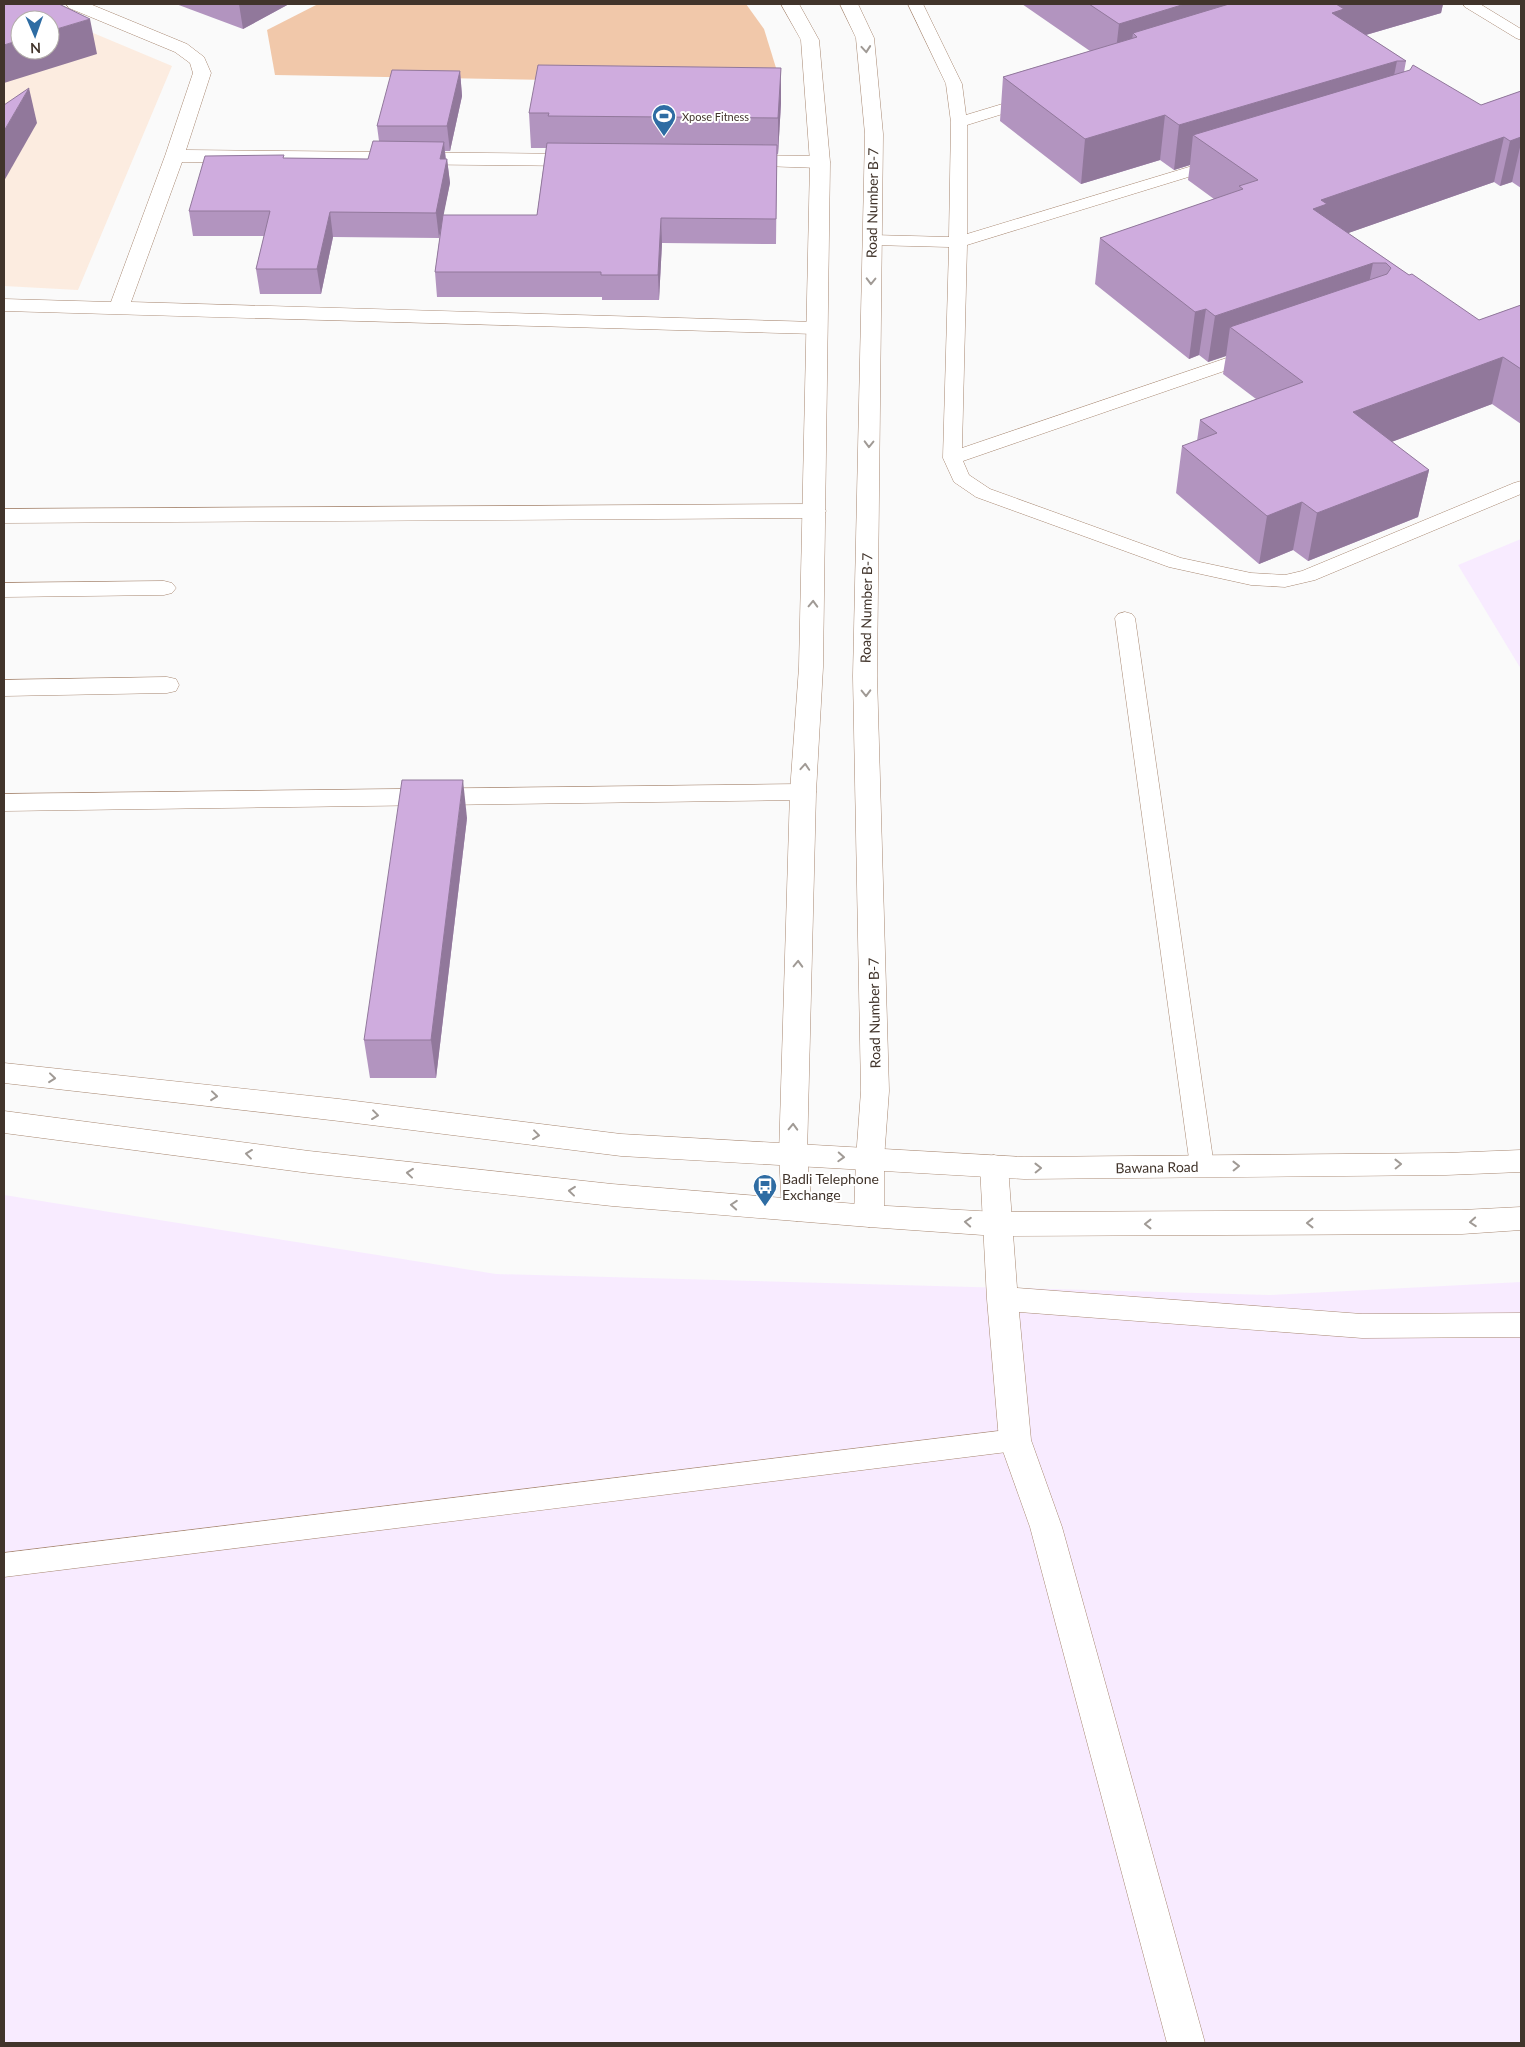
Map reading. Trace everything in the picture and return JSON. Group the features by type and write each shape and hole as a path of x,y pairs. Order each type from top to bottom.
{"street":[{"path":"74,4 182,48 198,61 202,73 200,86 119,308"},
{"path":"790,4 810,40 820,162 811,667 803,792 793,1155 797,1210"},
{"name":"Road Number B-7","path":"849,4 865,38 874,134 865,676 876,1091 870,1159 870,1216"},
{"path":"175,156 599,160"},
{"path":"719,161 820,162"},
{"path":"4,305 816,328"},
{"path":"4,516 815,511"},
{"path":"4,590 164,588"},
{"path":"4,688 167,686"},
{"path":"4,803 803,792"},
{"name":"Bawana Road","path":"4,1073 348,1111 621,1145 793,1155 1024,1168 1446,1164 1521,1161"},
{"path":"4,1122 329,1164 612,1196 870,1216 998,1224 1452,1222 1521,1219"},
{"path":"994,1166 1002,1299 1015,1440 1046,1527 1186,2043"},
{"path":"1002,1299 1362,1326 1521,1325"}],"lane":[{"path":"915,4 954,84 959,122 952,458 961,478 983,492 1018,508 1176,563 1251,580 1285,581 1308,576 1521,487"},
{"path":"1470,4 1521,35"},
{"path":"959,122 1045,96"},
{"path":"872,240 958,242 1234,158"},
{"path":"952,458 1270,350"},
{"path":"1124,618 1202,1166"},
{"path":"4,1565 1015,1440"}],"shaded area":[{"path":"4,4 24,4 38,10 10,10 10,60 60,60 60,19 172,66 78,290 4,286"},
{"path":"318,4 746,4 764,29 781,84 275,75 267,30"},
{"path":"1521,539 1521,669 1458,565"},
{"path":"4,1195 496,1274 1270,1295 1521,1282 1521,2043 4,2043"}],"building":[{"path":"4,4 59,4 90,19 60,28 60,10 10,10 10,43 4,45"},
{"path":"1089,4 1185,4 1119,24"},
{"path":"1229,4 1336,4 1344,9 1332,13 1406,61 1397,61 1179,125 1165,115 1085,139 1003,77 1137,37 1133,33"},
{"path":"538,65 781,68 778,118 548,116 549,113 529,113"},
{"path":"1413,65 1481,105 1521,91 1521,137 1510,141 1504,137 1321,200 1327,204 1313,209 1409,275 1412,274 1479,320 1521,305 1521,369 1503,357 1353,412 1429,470 1317,513 1302,502 1267,516 1182,446 1217,433 1200,420 1303,382 1230,327 1387,274 1391,268 1386,263 1373,263 1215,316 1206,309 1195,312 1100,238 1243,189 1239,186 1258,180 1193,135 1410,70"},
{"path":"392,70 460,71 447,126 377,126"},
{"path":"29,88 4,131 4,105"},
{"path":"373,141 444,142 440,159 447,159 436,213 330,212 317,269 256,269 270,211 189,211 205,156 284,155 283,158 368,159"},
{"path":"547,143 777,145 776,219 661,218 658,275 601,275 601,272 435,272 443,215 537,215"},
{"path":"402,780 463,780 431,1040 364,1040"}],"place":[{"name":"Xpose Fitness","path":"664,137"},
{"name":"Badli Telephone Exchange","path":"765,1207"}]}
